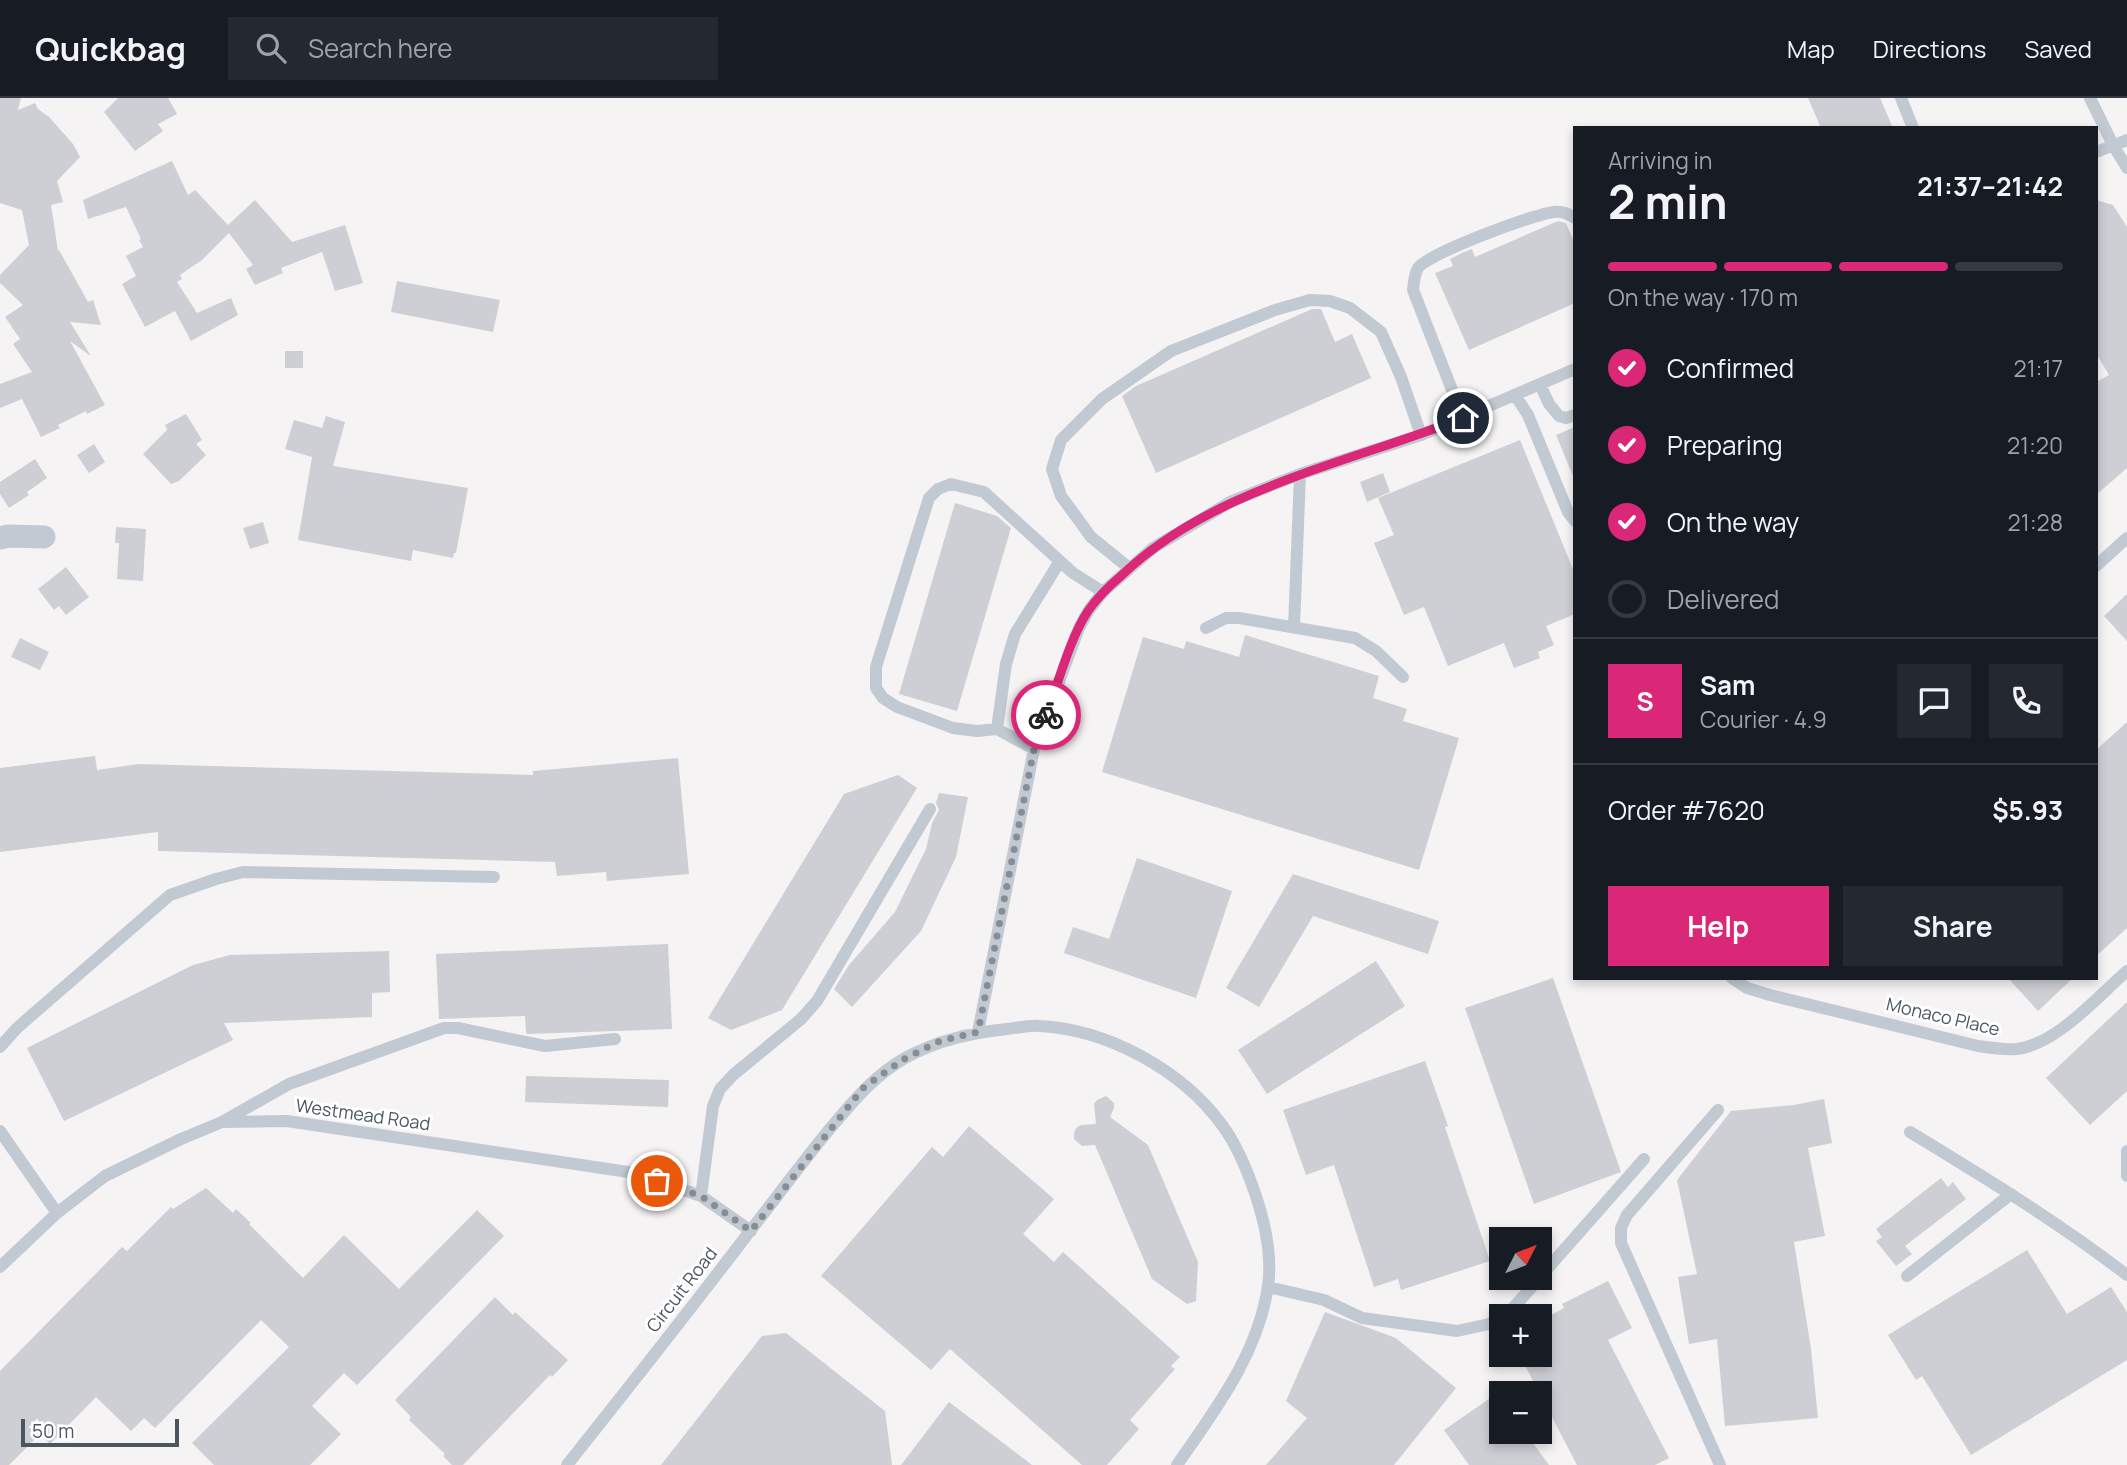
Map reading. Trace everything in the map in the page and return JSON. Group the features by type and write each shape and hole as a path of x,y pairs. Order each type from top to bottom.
{"street":[{"path":"0,538 44,537"}],"lane":[{"path":"1902,98 1912,126"},
{"path":"2090,98 2127,168"},
{"path":"2098,151 2127,140"},
{"path":"1463,418 1413,290 1418,268 1447,249 1544,214 1565,212 1573,217"},
{"path":"1129,568 1091,537 1061,496 1052,469 1061,440 1102,399 1171,352 1275,310 1310,300 1330,301 1350,308 1381,332 1401,377 1420,435"},
{"path":"978,1032 1034,749 1079,628 1088,610 1103,592 1153,548 1232,501 1300,474 1420,435 1573,370"},
{"path":"1540,384 1549,404 1559,416 1566,418 1573,416"},
{"path":"1516,394 1528,415 1573,518"},
{"path":"1294,627 1300,474"},
{"path":"1034,749 997,729 977,731 953,728 897,707 883,698 876,688 876,667 929,498 938,489 951,484 984,492 1073,573 1103,592"},
{"path":"2098,564 2127,538"},
{"path":"997,729 1006,664 1015,634 1060,561"},
{"path":"1206,628 1226,618 1240,618 1355,638 1376,652 1403,677"},
{"path":"701,1196 713,1106 720,1090 733,1074 801,1019 817,1001 930,809"},
{"path":"0,1047 17,1028 170,895 216,879 243,873 494,877"},
{"name":"Monaco Place","path":"1735,980 1747,988 1770,995 1978,1046 2018,1049 2040,1042 2062,1029 2127,971"},
{"name":"Circuit Road","path":"567,1465 863,1088 904,1059 940,1041 978,1032 1038,1026 1086,1034 1126,1048 1165,1071 1194,1094 1223,1126 1246,1168 1262,1211 1269,1260 1268,1287 1257,1327 1243,1364 1177,1465"},
{"path":"222,1122 289,1084 444,1028 458,1028 545,1046 615,1039"},
{"path":"1718,1110 1627,1214 1621,1228 1621,1243 1720,1465"},
{"name":"Westmead Road","path":"0,1267 57,1213 105,1176 222,1122 287,1121 635,1173 701,1196 751,1231"},
{"path":"0,1131 57,1213"},
{"path":"1910,1132 2011,1194 2127,1275"},
{"path":"2127,1151 2127,1176"},
{"path":"1552,1263 1644,1159"},
{"path":"1907,1276 2011,1194"},
{"path":"1268,1287 1324,1300 1362,1318 1457,1331 1489,1324"},
{"path":"1516,1304 1529,1290"}],"building":[{"path":"0,98 21,98 18,110 35,103 73,144 80,157 57,181 63,202 51,205 58,251 88,302 93,300 101,325 70,322 91,356 70,341 105,405 58,425 60,428 41,437 22,399 0,408 0,384 32,372 13,344 20,339 5,317 23,305 0,283 0,275 29,245 22,210 0,203"},
{"path":"118,98 168,98 177,114 158,124 163,131 135,151 104,112"},
{"path":"1808,98 1880,98 1892,126 1820,126"},
{"path":"172,161 188,195 195,190 228,225 255,200 292,242 345,225 363,283 335,291 322,252 281,268 283,273 255,285 246,269 253,265 229,233 202,260 180,275 182,279 177,282 197,313 231,298 238,315 191,341 175,311 145,327 122,284 136,276 126,256 143,247 126,207 88,219 83,200"},
{"path":"2098,201 2113,205 2127,227 2127,468 2098,493 2098,381 2109,375 2098,356"},
{"path":"1558,221 1566,223 1573,239 1573,304 1469,350 1435,273 1453,266 1450,259 1464,252 1472,249 1475,257"},
{"path":"397,281 500,300 493,332 391,312"},
{"path":"1312,309 1321,309 1335,342 1352,334 1371,378 1156,473 1122,396 1136,386"},
{"path":"285,351 303,351 303,368 285,368"},
{"path":"186,414 202,440 196,444 206,455 179,481 171,484 143,454 167,430 165,425"},
{"path":"326,416 345,422 333,466 468,488 453,558 413,550 411,561 298,540 312,457 285,449 294,420 322,428"},
{"path":"1573,428 1573,476 1556,435"},
{"path":"1520,440 1573,569 1573,615 1546,626 1554,645 1538,652 1540,658 1514,668 1504,643 1448,666 1424,607 1404,615 1374,543 1394,535 1378,498"},
{"path":"94,444 105,462 89,473 77,455"},
{"path":"35,459 47,478 27,492 29,495 9,508 0,494 0,482"},
{"path":"1383,473 1390,492 1367,502 1360,482"},
{"path":"955,503 997,516 1011,528 957,711 899,694"},
{"path":"263,522 269,543 250,549 243,528"},
{"path":"116,527 146,529 143,581 117,579 119,543 115,543"},
{"path":"66,567 89,597 66,615 59,606 54,610 38,589"},
{"path":"2127,594 2127,641 2104,616"},
{"path":"1245,635 1379,676 1373,698 1407,709 1403,721 1459,738 1419,870 1102,772 1143,637 1184,649 1186,641 1239,657"},
{"path":"20,638 49,652 40,670 11,657"},
{"path":"2127,722 2127,928 2098,954 2098,748"},
{"path":"95,756 97,770 139,764 533,775 533,771 678,758 689,874 607,881 606,872 557,876 555,862 158,851 158,832 0,852 0,768"},
{"path":"898,775 917,788 782,1010 731,1030 708,1018 844,794"},
{"path":"939,793 968,797 956,857 921,931 852,1007 834,989 849,965 895,912 926,849 932,823 939,810 936,803"},
{"path":"1137,858 1232,891 1196,998 1064,953 1073,927 1109,939"},
{"path":"1293,874 1439,921 1428,954 1313,916 1259,1007 1226,988"},
{"path":"668,944 672,1029 528,1034 525,1016 439,1019 436,954"},
{"path":"389,951 390,992 372,993 372,1017 224,1023 233,1040 64,1121 27,1048 193,965 230,955"},
{"path":"1376,961 1405,1006 1267,1094 1238,1050"},
{"path":"1553,978 1621,1172 1534,1204 1465,1008"},
{"path":"2010,980 2071,980 2038,1011"},
{"path":"2127,1002 2127,1091 2090,1125 2046,1078"},
{"path":"1425,1061 1448,1126 1445,1127 1489,1261 1401,1290 1398,1279 1374,1287 1334,1165 1306,1175 1283,1110"},
{"path":"526,1076 669,1080 668,1107 525,1102"},
{"path":"1106,1096 1114,1103 1110,1117 1148,1145 1198,1262 1196,1301 1187,1304 1152,1279 1095,1145 1082,1146 1074,1139 1076,1128 1096,1124 1094,1104"},
{"path":"1824,1099 1832,1143 1808,1148 1825,1236 1794,1242 1811,1349 1818,1418 1725,1426 1717,1339 1689,1344 1678,1277 1697,1274 1677,1180 1731,1111 1794,1105"},
{"path":"969,1126 1054,1199 1023,1234 1054,1262 1063,1252 1180,1357 1171,1366 1175,1369 1130,1420 1139,1429 1107,1465 1082,1465 950,1349 931,1370 821,1276 932,1147 943,1157"},
{"path":"1941,1178 1948,1187 1953,1182 1966,1199 1905,1246 1912,1254 1896,1266 1876,1241 1882,1237 1876,1229"},
{"path":"206,1188 233,1213 236,1209 303,1278 344,1235 399,1289 477,1210 504,1236 357,1385 344,1373 312,1406 341,1434 310,1465 214,1465 192,1443 289,1347 261,1320 155,1428 144,1418 131,1431 96,1397 50,1444 40,1434 9,1465 0,1465 0,1371 122,1247 127,1251 171,1207 173,1209"},
{"path":"2027,1250 2067,1314 2111,1287 2127,1312 2127,1360 1971,1455 1922,1376 1916,1380 1888,1335"},
{"path":"1608,1281 1632,1328 1608,1340 1669,1458 1655,1465 1577,1465 1552,1417 1552,1381 1533,1381 1526,1367 1552,1367 1552,1314 1564,1308 1562,1304"},
{"path":"495,1297 568,1360 552,1377 550,1375 463,1465 452,1465 443,1456 445,1454 409,1420 411,1417 395,1400"},
{"path":"1325,1312 1396,1338 1456,1388 1394,1465 1266,1465 1307,1418 1286,1401"},
{"path":"786,1333 885,1411 892,1465 661,1465 762,1336"},
{"path":"1489,1399 1489,1444 1534,1444 1549,1465 1469,1465 1444,1430"},
{"path":"949,1402 1032,1465 901,1465"}],"way so far":[{"path":"657,1181 701,1196 751,1231 863,1088 904,1059 940,1041 978,1032 1034,749 1046,715"}],"route":[{"path":"1046,715 1088,610 1103,592 1153,548 1232,501 1300,474 1420,435 1463,418"}]}
